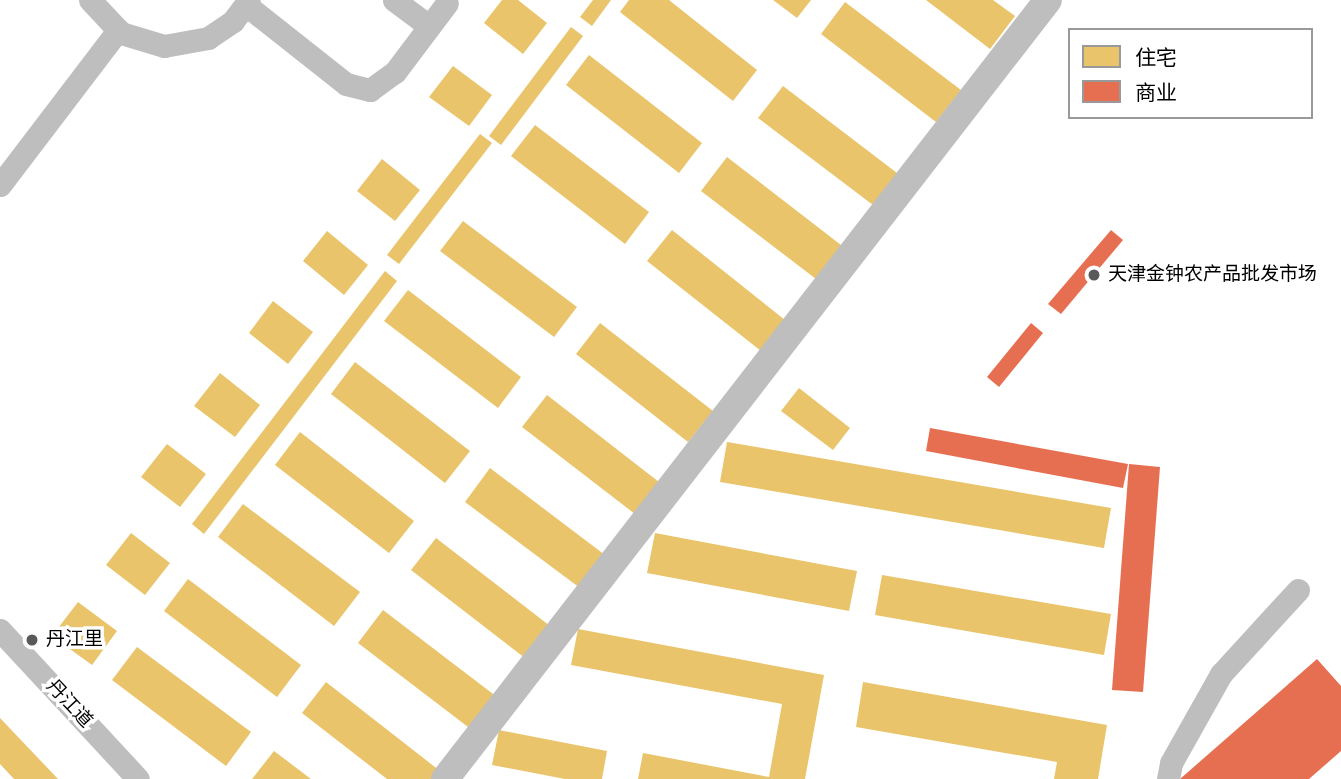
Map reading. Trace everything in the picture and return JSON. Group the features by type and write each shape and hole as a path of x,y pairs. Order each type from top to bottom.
{"street":[{"path":"90,0 118,30 149,44 194,43 221,30 248,3 346,84 370,90 395,72 447,3"},
{"path":"394,0 429,26"},
{"path":"445,779 1048,0"},
{"path":"0,185 118,30"},
{"path":"1168,779 1171,763 1221,674 1297,590"},
{"name":"丹江道","path":"0,629 138,779"},
{"name":"丹江道","path":"0,641 128,779"}],"building: 住宅":[{"path":"502,0 518,0 547,23 523,54 484,23"},
{"path":"593,0 611,0 592,26 580,17"},
{"path":"629,0 669,0 757,70 733,101 620,12"},
{"path":"773,0 811,0 797,18"},
{"path":"926,0 993,0 1015,16 990,49"},
{"path":"845,2 961,90 936,122 821,34"},
{"path":"571,27 583,36 501,145 489,136"},
{"path":"589,55 702,143 679,173 566,85"},
{"path":"453,66 492,95 469,126 429,97"},
{"path":"783,86 897,173 873,205 758,118"},
{"path":"535,125 649,212 625,244 511,156"},
{"path":"480,134 492,143 399,264 387,255"},
{"path":"727,157 841,245 816,279 701,191"},
{"path":"382,159 420,190 395,221 357,191"},
{"path":"463,221 577,307 554,337 440,251"},
{"path":"672,230 785,320 761,351 647,261"},
{"path":"327,231 368,265 344,295 303,261"},
{"path":"385,271 397,281 204,534 192,524"},
{"path":"408,290 521,377 498,408 384,321"},
{"path":"273,301 313,332 288,364 249,333"},
{"path":"600,323 713,411 688,442 576,354"},
{"path":"355,362 470,451 445,483 331,394"},
{"path":"220,373 260,405 235,437 194,406"},
{"path":"799,388 850,428 833,450 781,411"},
{"path":"547,395 659,482 635,514 522,427"},
{"path":"300,432 414,521 389,553 275,465"},
{"path":"727,442 1111,508 1104,548 720,482"},
{"path":"167,444 206,474 180,507 141,477"},
{"path":"490,468 605,555 580,588 465,502"},
{"path":"243,504 360,592 334,626 218,537"},
{"path":"131,533 170,563 145,595 106,565"},
{"path":"655,533 857,571 849,611 647,573"},
{"path":"436,538 550,626 525,658 411,570"},
{"path":"882,575 1111,614 1104,655 875,615"},
{"path":"188,579 301,665 277,697 164,611"},
{"path":"78,602 117,631 92,665 52,636"},
{"path":"383,610 497,697 472,730 358,643"},
{"path":"578,629 824,675 805,779 638,779 643,753 769,777 782,704 571,665"},
{"path":"137,647 251,732 226,766 112,680"},
{"path":"326,682 440,771 434,779 387,779 302,713"},
{"path":"863,682 1107,725 1098,779 1054,779 1057,762 856,727"},
{"path":"0,718 58,779 14,779 0,764"},
{"path":"499,730 607,751 602,779 565,779 492,765"},
{"path":"274,751 311,779 252,779"}],"building: 商业":[{"path":"1111,230 1123,240 1061,314 1048,304"},
{"path":"1031,323 1043,333 999,387 987,377"},
{"path":"930,428 1128,464 1123,488 926,451"},
{"path":"1129,464 1160,467 1143,692 1112,690"},
{"path":"1317,659 1341,686 1341,751 1309,779 1180,779"}],"place":[{"name":"天津金钟农产品批发市场","path":"1094,275"},
{"name":"丹江里","path":"32,640"}]}
